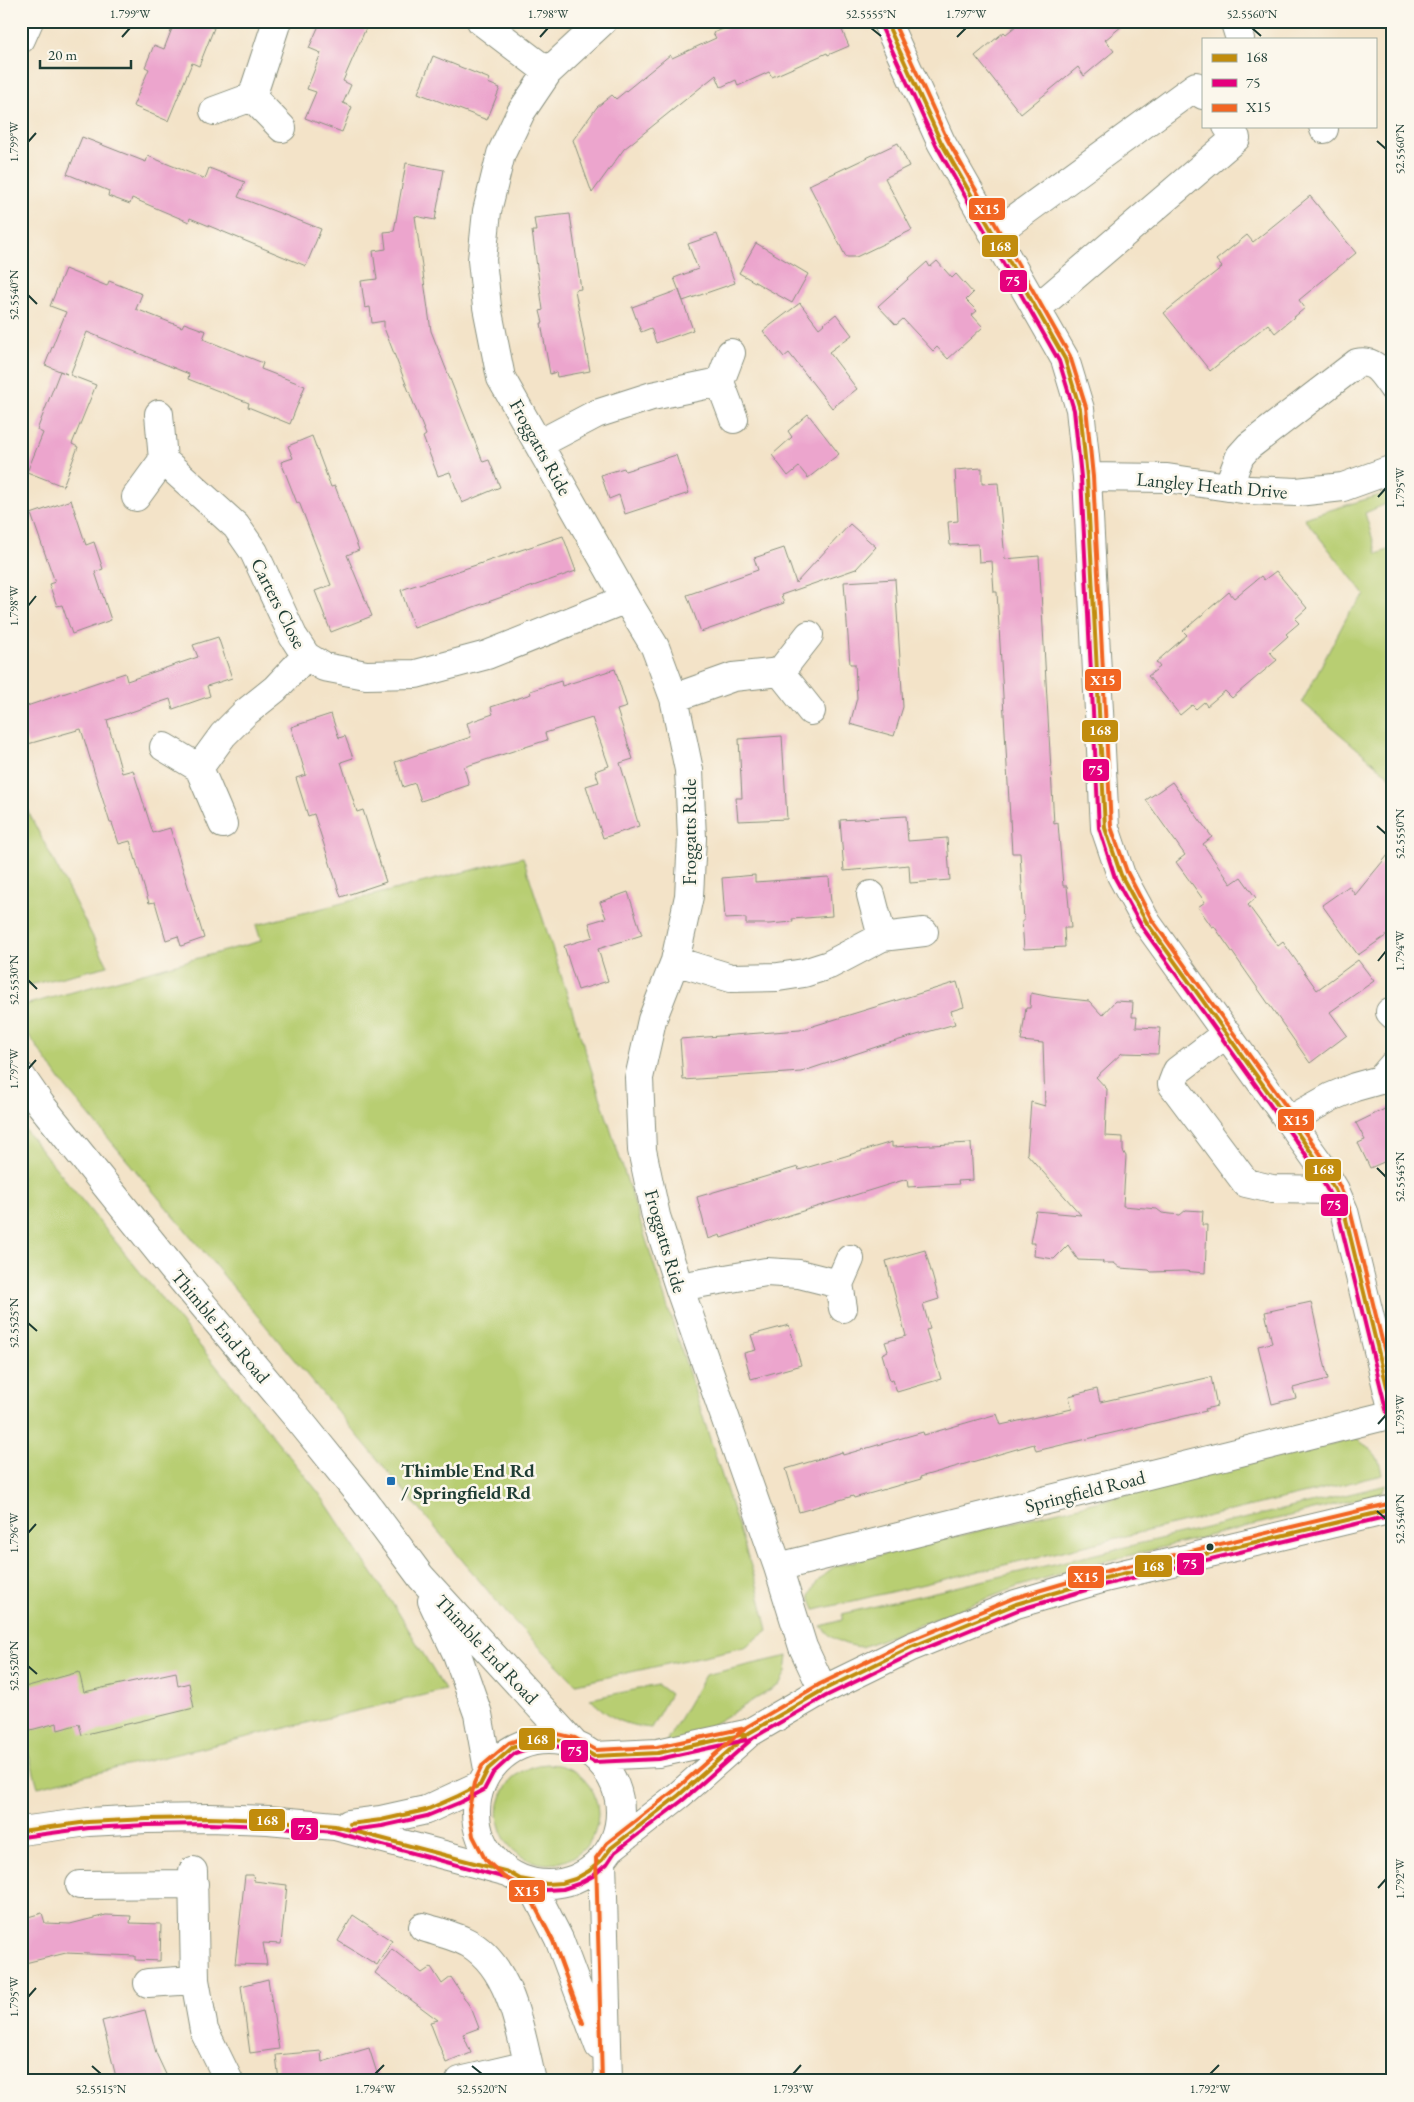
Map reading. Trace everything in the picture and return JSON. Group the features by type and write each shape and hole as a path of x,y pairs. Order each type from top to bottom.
{"street":[{"path":"21,39 29,21"},
{"path":"252,98 277,21"},
{"path":"481,21 548,72"},
{"name":"Froggatts Ride","path":"603,21 548,72 521,112 501,154 487,211 482,260 487,308 501,378 655,647 674,698 689,770 692,838 689,896 675,961 652,1020 639,1078 642,1150 656,1216 679,1287 778,1567 803,1647 823,1690"},
{"path":"886,21 941,142 1065,359 1080,409 1088,477 1105,828 1121,875 1147,923 1290,1120 1335,1190 1344,1211 1393,1413"},
{"path":"1236,21 1240,38"},
{"path":"994,234 1196,86 1202,94"},
{"path":"214,112 252,98"},
{"path":"252,98 282,128"},
{"path":"1036,309 1236,138 1228,128"},
{"path":"731,353 720,382 734,419"},
{"path":"1228,487 1240,456 1248,446 1357,363 1366,362 1376,367 1393,388"},
{"path":"539,444 596,414 652,396 720,382"},
{"path":"136,497 163,460 159,414"},
{"name":"Carters Close","path":"163,460 236,526 254,552 293,636 306,656 324,667 388,676 416,674 487,655 626,599"},
{"name":"Langley Heath Drive","path":"1088,477 1167,478 1249,490 1297,492 1343,487 1393,469"},
{"path":"674,698 733,677 780,672 809,635"},
{"path":"199,768 223,735 275,689 306,656"},
{"path":"780,672 811,711"},
{"path":"164,747 199,768 223,824"},
{"path":"871,895 882,937"},
{"path":"675,961 730,978 778,977 804,973 829,965 882,937 924,932"},
{"path":"1228,1033 1177,1071 1172,1084 1246,1183 1272,1189 1335,1190"},
{"path":"1290,1120 1331,1097 1355,1087 1380,1080 1393,1065"},
{"name":"Thimble End Road","path":"21,1076 41,1105 137,1224 352,1485 421,1577 584,1750"},
{"path":"679,1287 766,1272 799,1274 841,1296 850,1259"},
{"name":"Springfield Road","path":"778,1567 1393,1413"},
{"path":"24,1823 209,1818 268,1820 335,1826 519,1877 562,1883 582,1875 679,1795 748,1733 823,1690 911,1647 1016,1604 1101,1579 1393,1509"},
{"name":"Thimble End Road","path":"421,1577 457,1654 476,1705 484,1777"},
{"path":"335,1826 381,1820 426,1810 484,1777 512,1748 537,1739 552,1740 584,1750 658,1753 748,1733"},
{"path":"584,1750 608,1772 617,1790 620,1804 620,1820 606,1854 608,2074"},
{"path":"484,1777 475,1810 479,1834 489,1854 519,1877 559,1939 608,2074"},
{"path":"80,1885 193,1878 195,1980 204,2030 229,2081"},
{"path":"423,1927 469,1943 485,1956 499,1976 518,2016 530,2073 460,2081"},
{"path":"148,1983 195,1980"}],"green space":[{"path":"1393,491 1393,501 1365,513 1377,554 1393,548 1393,779 1302,702 1349,613 1365,595 1304,518"},
{"path":"21,798 108,966 21,987"},
{"path":"523,857 757,1585 768,1630 745,1647 576,1684 509,1616 63,1084 21,1024 21,1006 261,941 256,925"},
{"path":"21,1125 319,1493 398,1612 445,1690 38,1787 21,1728"},
{"path":"1355,1438 1377,1457 1382,1475 815,1610 810,1596 820,1579 836,1566"},
{"path":"1387,1485 1382,1492 1374,1495 1075,1569 1017,1587 862,1647 839,1641 821,1626 842,1620 842,1614"},
{"path":"788,1656 786,1672 779,1685 692,1737 665,1744 705,1675"},
{"path":"658,1685 670,1694 651,1728 632,1725 618,1720 590,1699"},
{"path":"548,1764 567,1767 584,1778 595,1795 598,1814 595,1833 584,1850 567,1861 548,1864 529,1861 512,1850 501,1833 498,1814 501,1795 512,1778 529,1767"}],"building":[{"path":"175,21 196,21 214,28 199,66 192,63 168,121 133,106 149,69 145,67 154,45 164,49"},
{"path":"321,21 369,21 343,81 351,85 343,103 352,107 342,132 305,118 316,92 307,89 321,53 309,48"},
{"path":"743,21 838,21 849,46 828,55 827,53 772,77 769,72 738,86 736,80 721,87 716,75 624,149 592,193 573,140 597,107 612,95 616,99 670,55 672,58 716,38 713,33"},
{"path":"1022,21 1128,21 1105,40 1114,51 1084,76 1078,67 1021,114 975,56 1004,32 1006,34"},
{"path":"433,56 490,79 488,83 500,88 487,120 418,93"},
{"path":"82,137 146,162 148,156 205,179 209,168 245,182 238,197 321,229 306,266 190,218 189,222 132,198 130,204 108,196 109,191 67,174"},
{"path":"898,143 909,166 885,178 912,230 856,257 846,257 809,185"},
{"path":"406,163 444,170 435,220 415,216 431,331 483,462 489,460 500,487 462,503 450,472 438,476 423,437 426,435 384,328 384,321 372,323 370,307 365,308 361,281 377,279 373,251 386,249 384,232 394,231"},
{"path":"1310,196 1356,253 1299,300 1305,308 1275,333 1268,324 1210,371 1164,313 1222,267 1216,260 1247,235 1253,242"},
{"path":"570,214 581,289 575,290 590,371 557,377 556,372 550,374 541,323 543,323 540,311 543,310 532,231 536,231 534,218"},
{"path":"717,234 735,283 683,301 674,278 698,269 688,244"},
{"path":"756,243 808,274 792,303 739,273"},
{"path":"937,261 952,278 956,274 973,293 966,300 977,311 972,315 983,327 948,359 937,347 933,351 903,319 896,325 878,306 927,262 930,267"},
{"path":"65,269 107,286 109,281 142,294 136,309 182,327 184,323 206,331 203,339 263,363 261,369 305,386 290,424 248,407 249,403 188,379 189,374 87,332 70,375 96,385 72,444 78,447 63,486 27,472 43,433 37,430 60,371 45,365 66,312 50,306"},
{"path":"679,290 693,330 656,343 651,328 641,332 632,307"},
{"path":"800,303 819,328 836,314 852,335 829,352 857,389 832,408 789,353 784,357 763,331"},
{"path":"808,414 839,454 808,478 799,467 788,476 772,455 792,437 788,431"},
{"path":"312,436 331,487 335,486 359,550 347,555 372,616 331,632 315,591 331,585 299,502 297,503 281,462 293,458 288,446"},
{"path":"676,455 689,493 625,514 619,495 609,499 601,475 624,468 625,471"},
{"path":"982,468 982,484 998,483 1005,559 1039,556 1054,824 1058,823 1063,886 1067,886 1071,928 1064,928 1065,947 1024,949 1020,853 1012,853 997,592 994,592 992,561 979,562 978,544 950,545 948,522 958,521 955,470"},
{"path":"71,500 86,545 94,542 103,569 95,572 111,620 72,634 62,605 57,606 49,584 55,582 31,514"},
{"path":"850,524 876,547 856,569 781,595 784,603 701,632 687,595 758,570 754,558 784,548 796,583"},
{"path":"563,536 576,571 414,628 401,590"},
{"path":"1276,571 1307,608 1295,619 1299,623 1270,652 1277,660 1232,698 1225,691 1207,706 1204,702 1196,709 1192,705 1180,715 1148,676 1160,667 1156,662 1187,635 1183,631 1229,592 1234,598 1261,576 1264,580"},
{"path":"895,579 903,707 894,736 850,724 857,698 855,664 850,664 844,582"},
{"path":"218,637 232,678 207,686 210,696 173,709 170,699 107,720 122,773 133,770 153,833 170,828 204,938 181,946 178,936 166,940 155,902 149,903 130,841 119,844 112,823 110,823 81,729 28,744 21,726 21,708 125,673 127,681 198,657 193,645"},
{"path":"615,669 627,707 617,710 633,759 620,763 639,826 603,838 586,786 599,782 595,771 609,766 592,718 545,733 547,740 464,767 469,785 421,801 415,783 403,787 395,762 471,737 467,723 493,714 491,707 531,694 530,691 561,681 562,686"},
{"path":"331,714 339,738 345,736 353,758 341,762 357,812 363,810 386,882 341,897 314,814 308,816 296,778 306,775 291,727"},
{"path":"782,736 787,819 738,821 736,798 742,798 739,739"},
{"path":"1172,782 1212,837 1203,844 1231,884 1241,877 1256,898 1248,905 1278,946 1283,942 1317,990 1358,960 1374,981 1330,1012 1347,1035 1310,1063 1214,926 1212,927 1198,907 1205,902 1176,862 1185,855 1146,800"},
{"path":"906,816 908,841 947,838 950,880 910,883 909,865 844,871 840,820"},
{"path":"1393,849 1393,931 1358,955 1322,905 1349,886 1355,895"},
{"path":"755,875 755,882 829,877 832,916 792,919 793,922 769,924 746,924 746,918 725,919 722,878"},
{"path":"628,892 642,935 598,949 608,981 578,990 564,946 593,937 589,923 606,918 600,902"},
{"path":"957,982 964,1007 951,1011 955,1024 882,1045 801,1072 683,1080 680,1039 800,1030"},
{"path":"1031,993 1089,1001 1102,1015 1115,1001 1133,1002 1132,1017 1137,1017 1136,1027 1160,1028 1158,1054 1122,1053 1096,1077 1107,1089 1105,1136 1123,1137 1123,1151 1126,1156 1123,1206 1157,1209 1162,1213 1180,1215 1186,1210 1203,1211 1202,1225 1207,1225 1205,1273 1183,1271 1151,1272 1149,1270 1120,1268 1114,1263 1102,1263 1103,1261 1078,1260 1068,1245 1054,1259 1034,1256 1035,1243 1030,1243 1036,1211 1081,1215 1027,1154 1031,1102 1045,1106 1043,1043 1021,1041 1026,1008 1030,1008"},
{"path":"1393,1105 1393,1158 1370,1168 1358,1143 1365,1140 1356,1123"},
{"path":"892,1142 892,1147 971,1143 973,1180 958,1181 959,1184 908,1187 907,1179 721,1238 720,1235 708,1239 697,1197 798,1167 799,1170"},
{"path":"925,1250 939,1299 923,1304 930,1329 926,1330 941,1379 897,1392 893,1380 890,1381 882,1354 888,1351 885,1342 906,1336 886,1261"},
{"path":"1311,1302 1328,1379 1293,1388 1296,1398 1272,1404 1258,1346 1272,1343 1265,1312"},
{"path":"789,1325 801,1365 751,1379 744,1353 756,1350 751,1335"},
{"path":"1211,1377 1217,1406 1205,1409 1206,1411 1036,1451 1034,1444 920,1477 921,1479 799,1512 786,1469 842,1452 843,1455 923,1432 924,1435 997,1414 1001,1425 1072,1409 1069,1396 1097,1389 1100,1402"},
{"path":"79,1672 84,1692 176,1672 178,1686 189,1683 194,1708 82,1735 79,1724 58,1730 57,1723 27,1731 21,1709 21,1688"},
{"path":"245,1875 253,1875 254,1881 287,1885 281,1944 263,1943 267,1965 235,1964"},
{"path":"42,1913 45,1923 70,1924 106,1915 131,1916 130,1923 161,1924 160,1961 135,1960 135,1956 66,1953 21,1964 21,1919"},
{"path":"353,1915 392,1941 377,1965 338,1941"},
{"path":"392,1949 422,1973 431,1967 442,1984 451,1977 472,2010 479,2028 463,2034 471,2053 446,2063 430,2022 438,2020 375,1973"},
{"path":"268,1979 279,2049 250,2053 241,1986"},
{"path":"145,2010 156,2053 169,2081 117,2081 102,2021"},
{"path":"369,2048 378,2076 361,2081 279,2081 276,2055 321,2051 322,2062"}],"transit line":[{"name":"168","path":"886,21 941,142 1065,359 1080,409 1087,477 1105,828 1121,875 1147,923 1319,1163 1335,1190 1344,1211 1393,1411"},
{"name":"X15","path":"893,21 947,139 1070,356 1086,407 1093,477 1111,827 1127,872 1152,920 1324,1159 1340,1187 1350,1210 1393,1385"},
{"name":"75","path":"880,24 936,145 1059,361 1074,410 1081,477 1099,828 1115,878 1142,927 1314,1166 1329,1193 1338,1213 1387,1413"},
{"name":"X15","path":"602,2081 596,1858 607,1843 675,1790 745,1728 820,1684 909,1641 1014,1598 1099,1573 1392,1503"},
{"name":"168","path":"21,1831 88,1822 209,1818 268,1820 335,1826 508,1872 520,1879 547,1884 562,1883 575,1879 589,1871 602,1860 611,1848 679,1795 749,1733 823,1690 911,1647 1016,1604 1101,1579 1393,1509"},
{"name":"75","path":"22,1837 89,1828 209,1824 268,1826 334,1832 506,1878 518,1885 546,1890 563,1889 593,1876 607,1864 615,1852 683,1800 753,1738 826,1696 914,1653 1018,1610 1103,1585 1393,1515"},
{"name":"X15","path":"583,2023 553,1941 525,1887 504,1877 485,1859 473,1836 469,1809 474,1783 482,1766 509,1743 536,1733 553,1733 575,1738 596,1750 657,1747 745,1728"},
{"name":"168","path":"350,1824 381,1820 426,1810 458,1796 480,1785 488,1769 512,1748 537,1739 552,1739 574,1744 594,1756 658,1753 745,1734"},
{"name":"75","path":"351,1830 382,1826 427,1816 461,1802 484,1790 493,1773 515,1753 538,1745 551,1745 572,1750 594,1762 659,1759 746,1740"}],"place":[{"name":"Thimble End Rd / Springfield Rd","path":"391,1481"}]}
